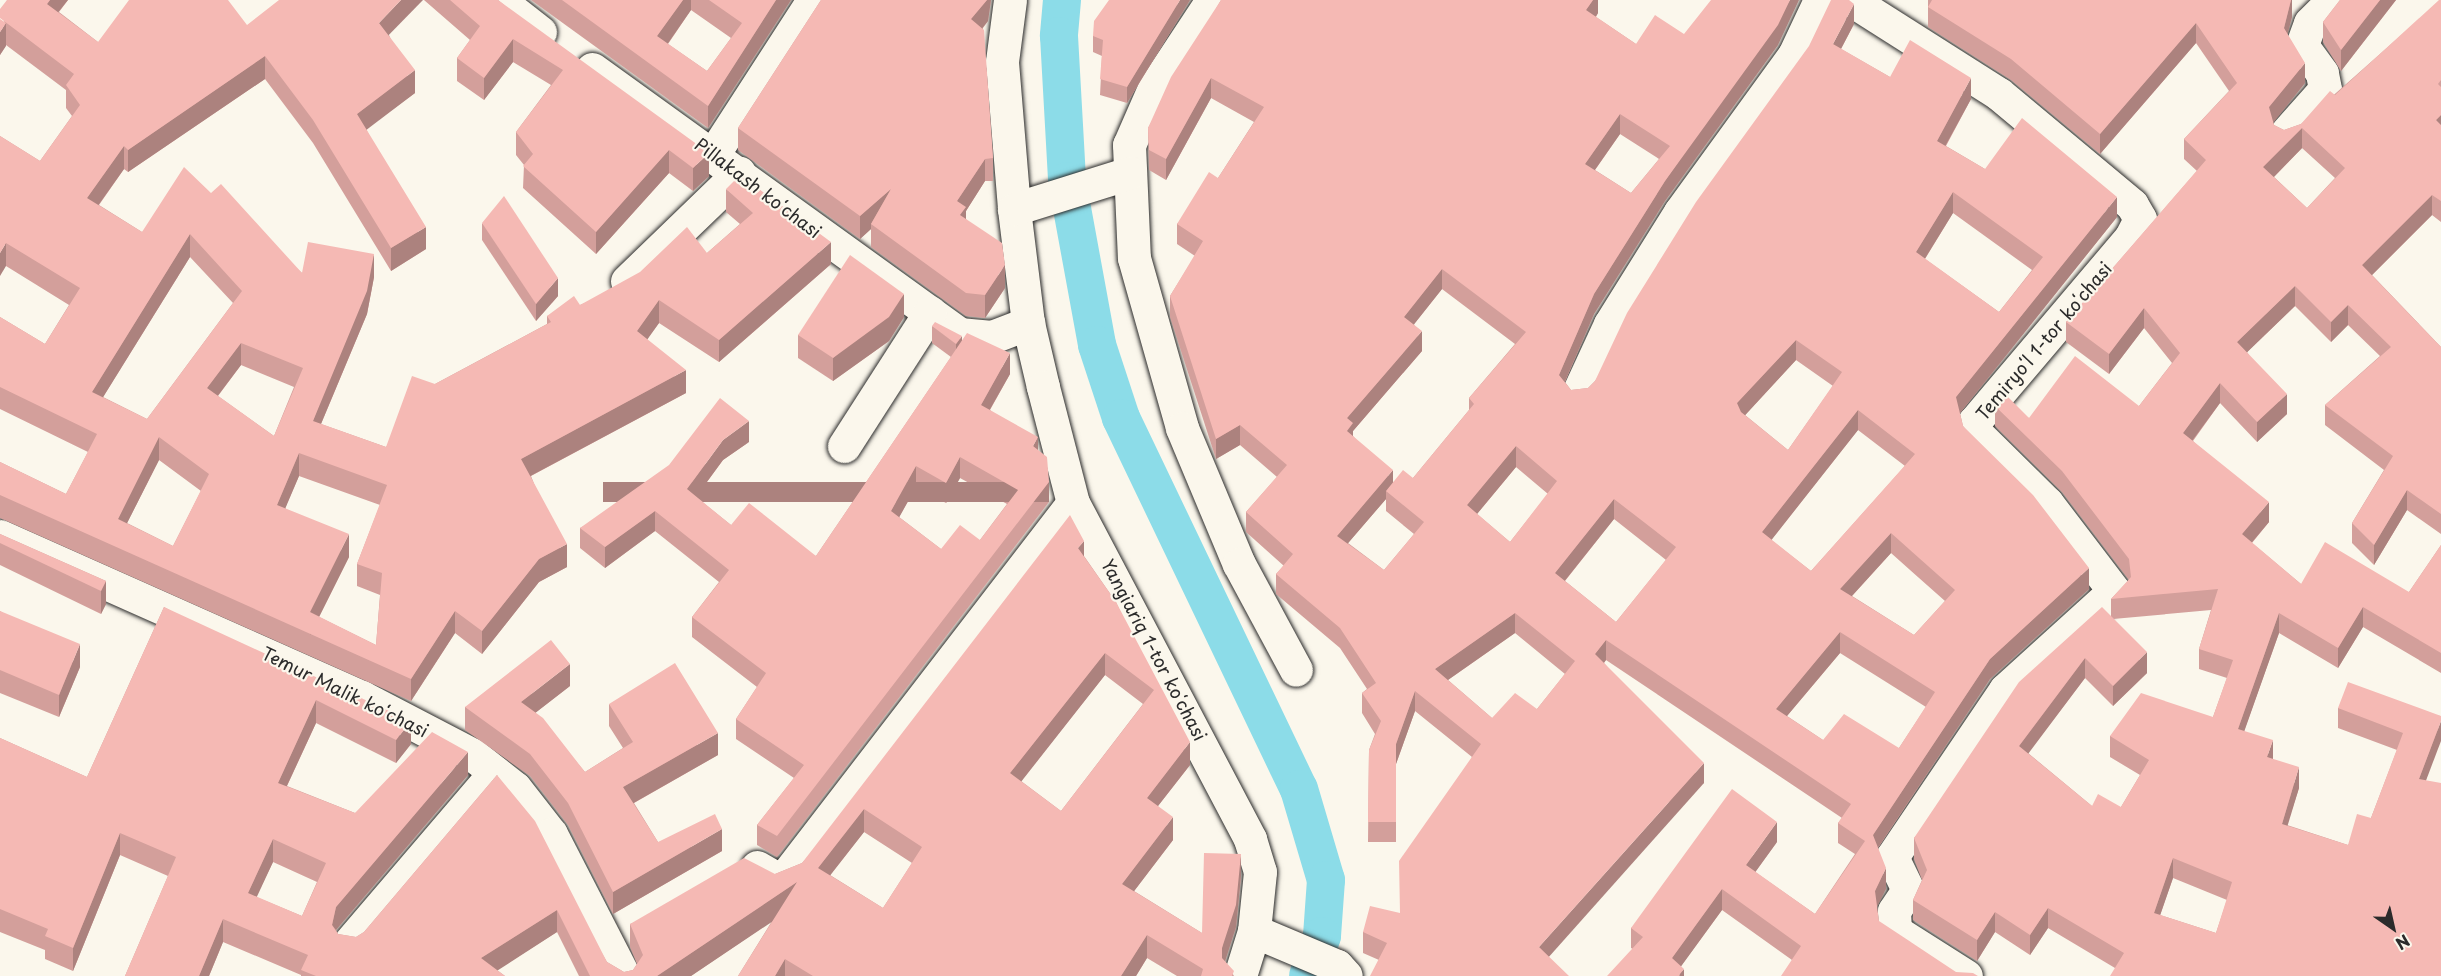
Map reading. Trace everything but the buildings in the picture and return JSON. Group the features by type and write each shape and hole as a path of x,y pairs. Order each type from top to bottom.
{"street":[{"name":"Pillakash koʻchasi","path":"499,0 714,153 958,334 992,337 1028,323"},
{"path":"714,153 813,0"},
{"name":"Yangiariq 1-tor koʻchasi","path":"1010,0 1002,62 1029,204 1028,323 1072,503 1250,839 1260,872 1266,936 1240,976"},
{"path":"1212,0 1154,88 1129,145 1124,175 1134,258 1182,428 1239,564 1296,670"},
{"path":"1578,393 1610,324 1680,212 1794,55 1820,0"},
{"name":"Temiryoʻl 1-tor koʻchasi","path":"1851,0 1999,94 2132,205 2140,219 2131,237 1974,422 1976,434 2047,503 2114,591 2005,690 1892,856 1908,890 1894,911 1895,931 1966,976"},
{"path":"2287,132 2325,89 2322,73 2302,45 2310,23 2333,0"},
{"path":"627,281 739,173"},
{"path":"1029,204 1124,175"},
{"path":"844,447 930,312"},
{"path":"728,868 747,861 776,878 787,874 1072,503"},
{"name":"Temur Malik koʻchasi","path":"0,536 362,697 473,755 515,788 551,834 624,976"},
{"path":"350,942 495,772"},
{"path":"605,940 635,922"},
{"path":"1266,936 1341,971"}],"waterway":[{"path":"1062,0 1059,36 1067,181 1097,345 1121,418 1299,789 1326,880 1322,936 1308,976"}]}
